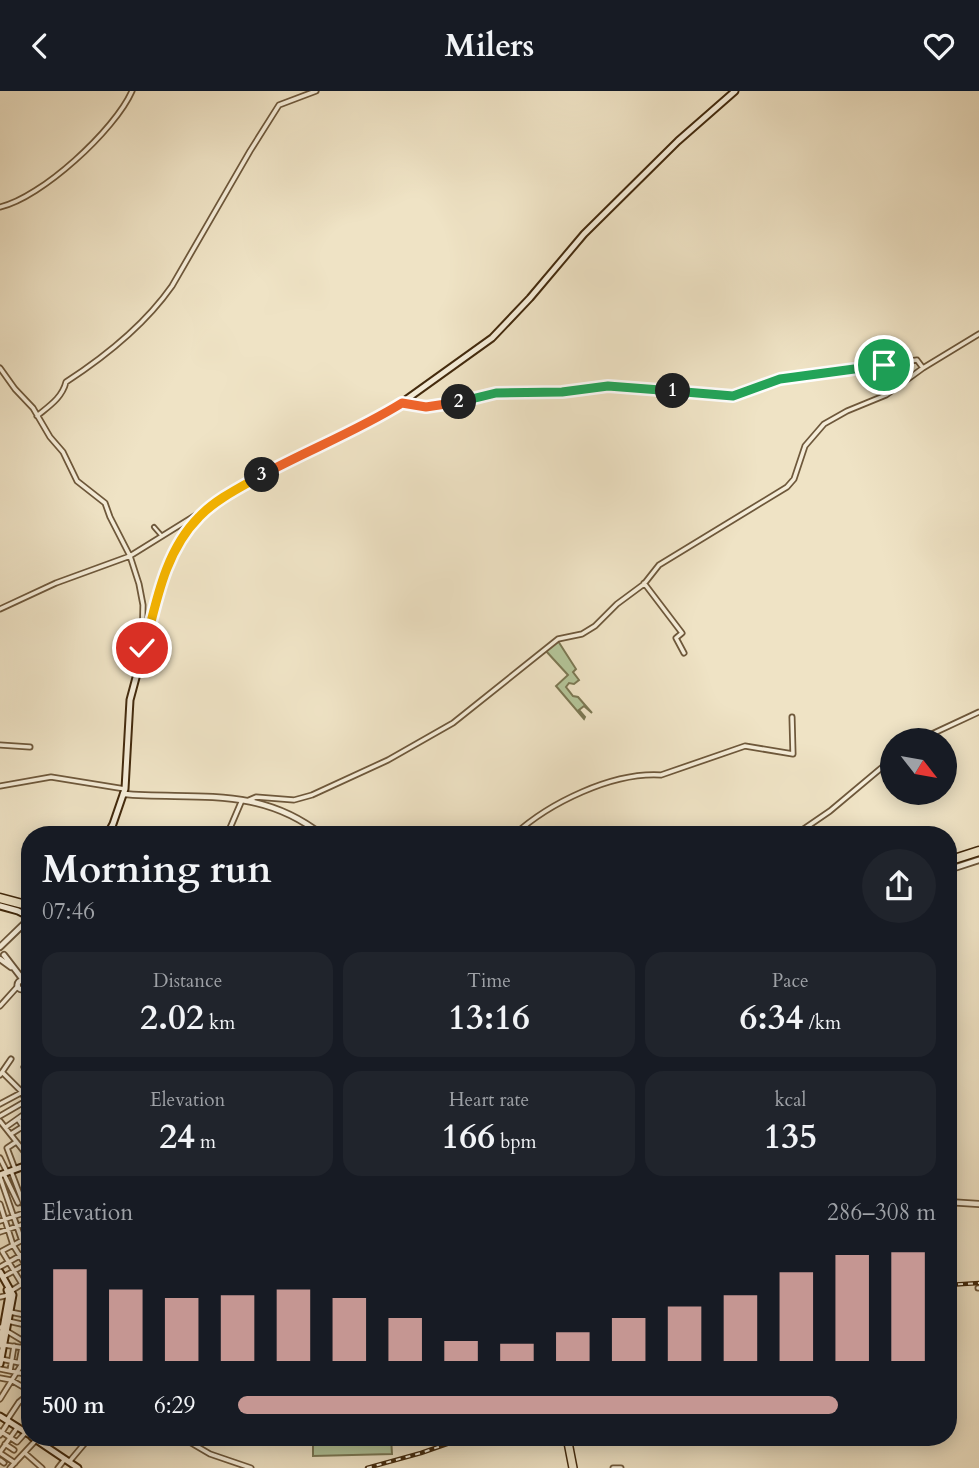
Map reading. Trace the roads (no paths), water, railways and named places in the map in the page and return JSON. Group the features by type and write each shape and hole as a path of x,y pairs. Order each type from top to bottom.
{"highway":[{"path":"957,863 979,856"},
{"path":"0,900 21,908"}],"main road":[{"path":"113,824 124,792 130,700 144,650 171,557 181,538 200,515 220,500 299,455 386,414 483,345 506,326 584,234 678,141 735,91"},
{"path":"0,1364 5,1311 11,1294 1,1274"},
{"path":"3,1329 8,1321 5,1311"},
{"path":"0,1416 21,1430"},
{"path":"46,1446 72,1464"},
{"path":"569,1446 572,1464"}],"street":[{"path":"0,207 15,203 79,157 116,115 132,91"},
{"path":"37,417 57,399 66,383 93,365 139,327 158,307 275,111 284,103 316,91"},
{"path":"0,786 51,777 124,792 294,800 312,795 388,760 453,723 558,639 582,634 595,626 644,583 659,565 787,487 794,479 805,446 824,424 846,411 886,395 923,367 979,334"},
{"path":"402,403 442,406 496,393 562,392 608,386 733,396 780,379 917,360 923,367"},
{"path":"0,368 33,408 63,452 77,481 105,503 130,556 144,605 144,650"},
{"path":"0,609 56,583 130,556 200,515"},
{"path":"154,527 162,536"},
{"path":"644,583 682,633 676,638 684,653"},
{"path":"945,728 979,712"},
{"path":"526,826 553,805 588,789 648,774 661,775 746,746 793,754 792,717"},
{"path":"0,745 30,747"},
{"path":"808,826 880,769"},
{"path":"232,826 246,799"},
{"path":"246,799 298,818 309,826"},
{"path":"21,925 8,938 1,954 21,982"},
{"path":"0,1006 21,988"},
{"path":"11,1059 1,1073 21,1091"},
{"path":"0,1104 21,1093"},
{"path":"21,1104 0,1118 21,1147"},
{"path":"5,1127 21,1117"},
{"path":"18,1119 21,1123"},
{"path":"11,1135 21,1128"},
{"path":"17,1142 7,1148 6,1173 9,1204 21,1238"},
{"path":"1,1160 20,1202"},
{"path":"6,1173 20,1202"},
{"path":"1,1274 8,1262 19,1256 2,1220 0,1205 20,1202"},
{"path":"957,1203 979,1204"},
{"path":"2,1220 21,1214"},
{"path":"0,1232 21,1224"},
{"path":"21,1241 1,1252 21,1283"},
{"path":"1,1274 21,1267"},
{"path":"0,1297 11,1294 21,1286"},
{"path":"8,1321 21,1324"},
{"path":"3,1329 21,1342"},
{"path":"2,1345 21,1347"},
{"path":"10,1371 14,1346"},
{"path":"0,1364 12,1361 21,1363 0,1398"},
{"path":"0,1364 10,1371 21,1373"},
{"path":"0,1378 12,1380 21,1386"},
{"path":"21,1400 1,1432 17,1442 21,1440"},
{"path":"17,1427 0,1452 13,1466 27,1446"},
{"path":"5,1444 14,1450"},
{"path":"58,1468 72,1464 84,1446"},
{"path":"196,1446 210,1454 251,1468"},
{"path":"24,1453 42,1468"},
{"path":"613,1468 621,1468"}],"railway":[{"path":"957,1284 979,1283"},
{"path":"367,1468 441,1446"}]}
